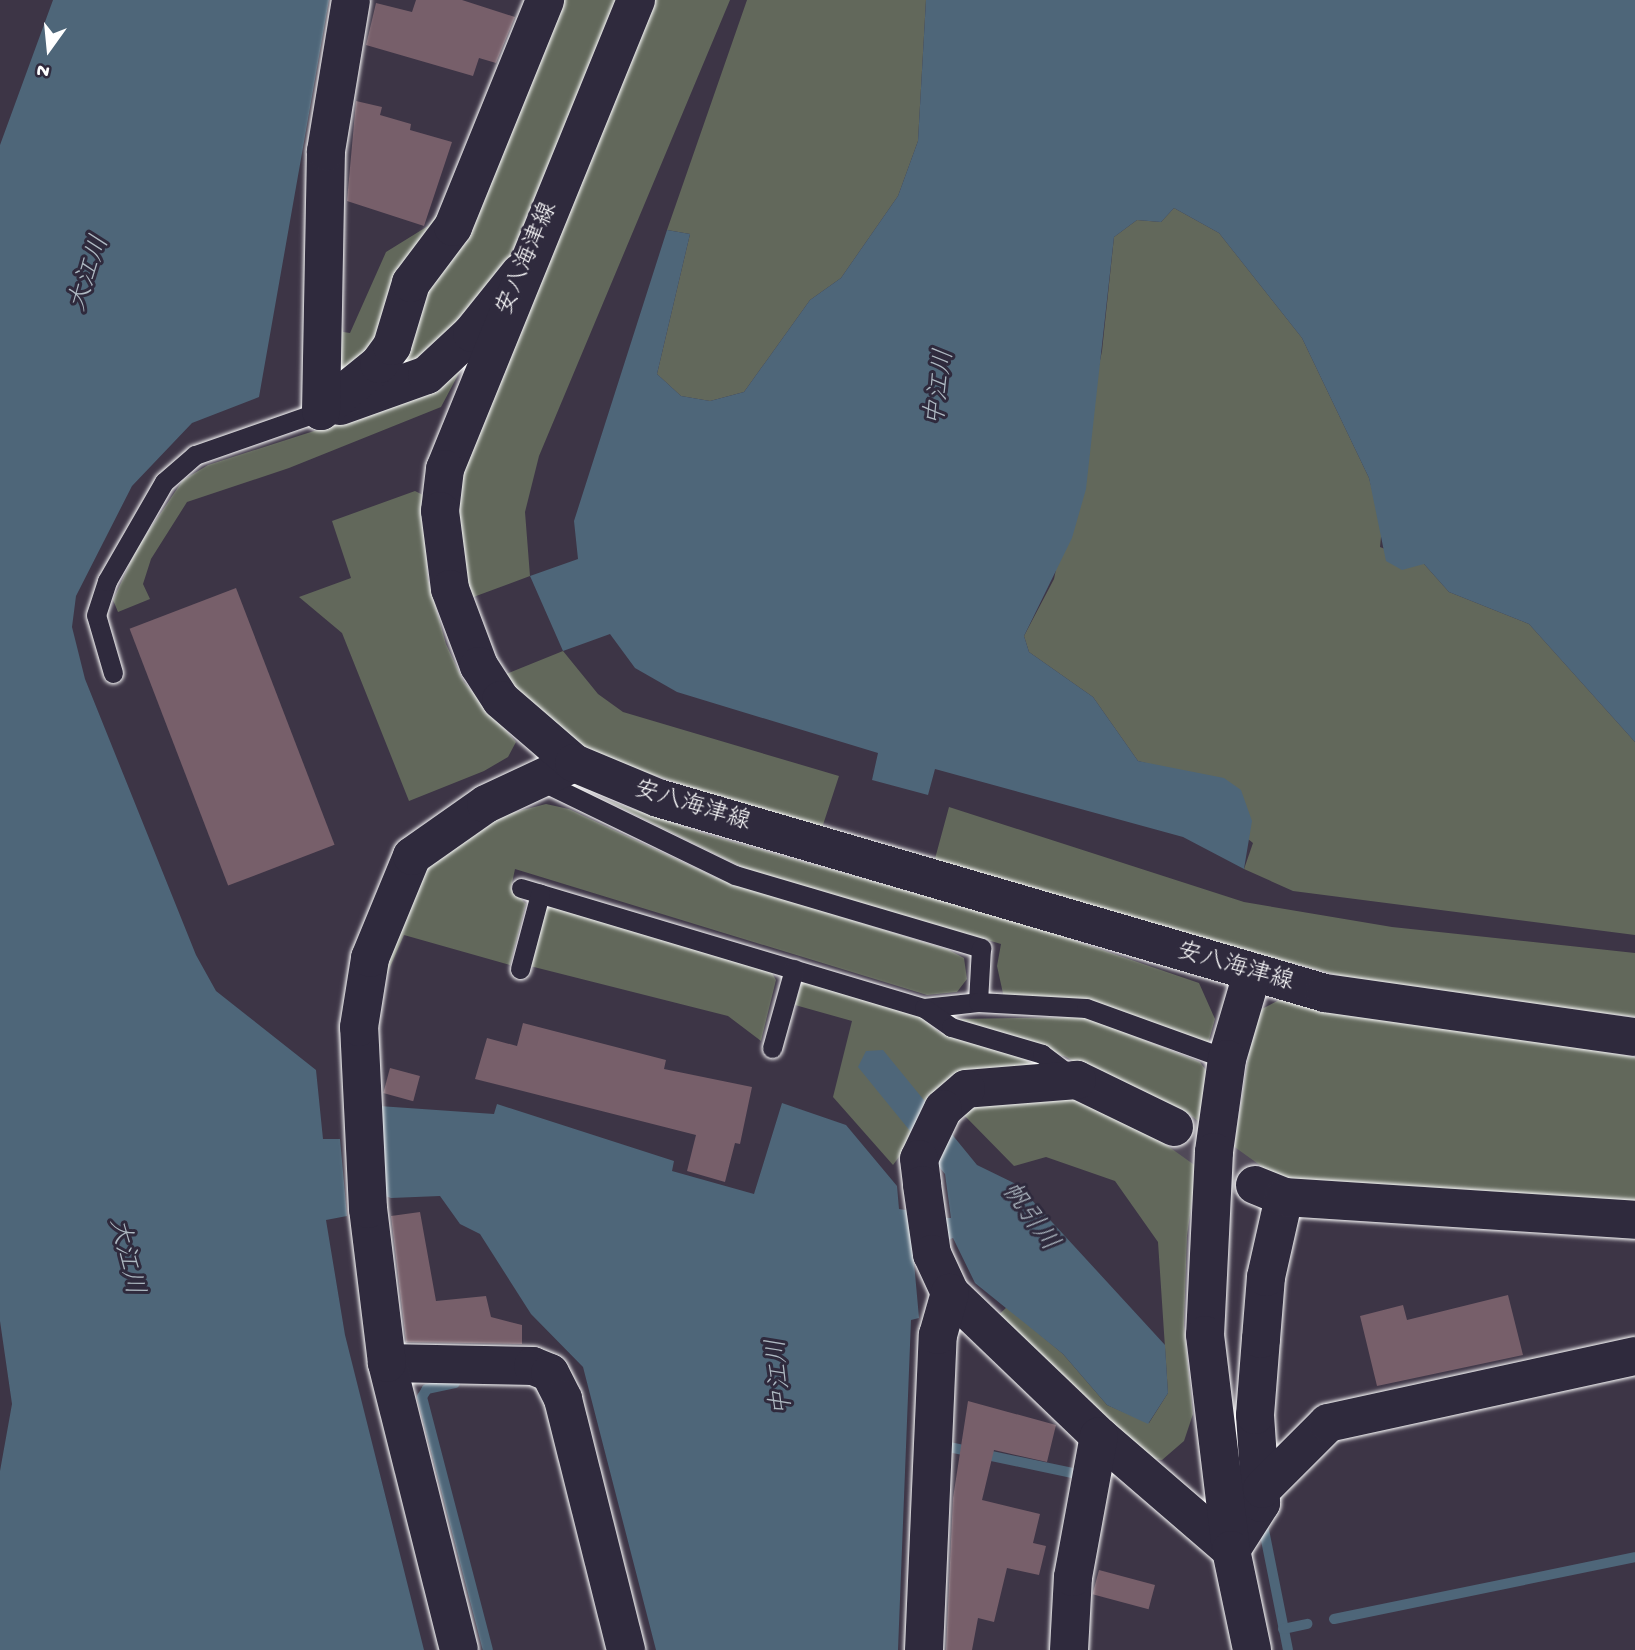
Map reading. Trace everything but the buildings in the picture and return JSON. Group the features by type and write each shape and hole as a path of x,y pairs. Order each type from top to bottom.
{"street":[{"path":"321,411 326,151 351,0"},
{"path":"321,411 379,364 392,346 411,283 453,227 545,0"},
{"name":"安八海津線","path":"636,0 445,469 440,511 443,553 462,628 479,666 501,699 574,763 658,798 1252,974 1405,1008 1635,1037"},
{"path":"321,411 427,374 472,333 525,267"},
{"path":"459,1650 387,1363 368,1209 359,1027 370,958 412,856 486,804 574,763"},
{"path":"1252,974 1227,1059 1207,1228 1205,1335 1231,1550 1252,1650"},
{"path":"1174,1127 1077,1080 966,1089 943,1109 919,1159 932,1254 950,1293 1099,1436 1231,1550"},
{"path":"1231,1550 1261,1503 1255,1415 1266,1277 1269,1191 1635,1220"},
{"path":"924,1650 938,1335 950,1293"},
{"path":"1262,1489 1328,1423 1635,1356"},
{"path":"387,1363 533,1366 550,1373 563,1399 626,1650"},
{"path":"1069,1650 1073,1577 1099,1436"}],"lane":[{"path":"113,673 96,615 126,543 164,482 195,455 321,411"},
{"path":"537,779 735,875 981,948 978,1002"},
{"path":"520,969 530,891 924,1008 951,1027 1042,1054 1077,1080"},
{"path":"772,1048 794,969"},
{"path":"924,1008 978,1002 1086,1007 1227,1059"}],"green space":[{"path":"552,0 618,0 510,261 425,357 398,375 384,367"},
{"path":"653,0 730,0 539,456 525,512 530,576 468,599 457,557 460,484 470,445"},
{"path":"747,0 926,0 918,141 898,196 841,278 810,300 744,392 710,401 681,396 657,374 690,234 667,230"},
{"path":"453,194 384,339 352,370 342,368 335,359 335,293 343,332 350,333 386,252 428,226"},
{"path":"1174,208 1219,233 1302,338 1369,478 1382,527 1380,547 1424,564 1449,592 1529,624 1635,742 1635,935 1293,891 1244,869 1253,843 1157,766 1138,761 1093,697 1029,652 1024,636 1054,579 1102,351 1114,237 1137,220 1161,222"},
{"path":"468,356 441,407 289,468 187,502 151,559 143,584 150,599 118,612 113,600 137,548 183,480 208,465 420,397"},
{"path":"415,491 423,495 428,579 446,644 464,682 516,742 508,757 484,771 409,801 342,633 299,597 351,578 332,521"},
{"path":"563,651 598,694 623,712 839,776 821,831 591,754 522,697 506,674"},
{"path":"601,798 709,835 1038,928 1199,983 1215,1019 1208,1044 1004,998 997,966 1001,944 750,871"},
{"path":"546,804 569,809 721,880 949,950 964,958 967,979 957,992 927,995 515,869 511,888 526,904 510,965 404,935 376,999 422,861 491,818"},
{"path":"949,807 1244,902 1392,927 1635,953 1635,1017 1378,986 933,866"},
{"path":"555,905 769,968 776,980 761,1041 728,1016 530,966 541,910"},
{"path":"803,978 912,1009 939,1032 1020,1055 1034,1066 914,1137 893,1165 833,1097 852,1021 795,1005"},
{"path":"1279,1000 1635,1057 1635,1208 1273,1178 1250,1159 1231,1166 1253,1028 1262,1009"},
{"path":"1086,1017 1200,1062 1210,1076 1187,1236 1184,1325 1193,1414 1184,1441 1162,1460 1140,1457 993,1320 1007,1307 1063,1354 1107,1405 1149,1423 1168,1393 1158,1242 1115,1181 1046,1157 1014,1166 963,1114 969,1099 1061,1091 1165,1116 1066,1057 957,1019"}],"water":[{"name":"大江川","path":"53,0 329,0 259,397 192,423 132,486 76,596 72,627 85,679 196,955 216,991 316,1070 323,1139 340,1139 347,1216 326,1220 345,1335 424,1650 0,1650 0,1471 12,1404 0,1321 0,145"},
{"name":"中江川","path":"926,0 1635,0 1635,742 1529,624 1449,592 1424,564 1402,570 1386,561 1369,478 1302,338 1219,233 1174,208 1161,222 1137,220 1114,237 1086,489 1072,538 1024,636 1029,652 1093,697 1138,761 1224,778 1241,790 1252,821 1244,869 1183,837 935,769 928,795 872,780 878,753 677,692 635,668 610,634 563,651 530,576 578,559 574,521 667,230 690,234 657,374 681,396 710,401 744,392 810,300 841,278 898,196 918,141"},
{"path":"883,1050 977,1165 1018,1185 1165,1345 1168,1393 1148,1424 1107,1405 1063,1354 975,1283 953,1238 941,1242 935,1218 951,1218 945,1174 858,1067 866,1051"},
{"name":"中江川","path":"782,1103 846,1125 897,1186 899,1209 919,1212 913,1251 919,1318 911,1320 898,1650 656,1650 583,1367 531,1314 480,1234 460,1224 440,1196 391,1198 376,1193 379,1106 494,1114 497,1104 674,1161 672,1171 754,1194"}],"waterway":[{"path":"455,1383 427,1389 422,1397 488,1650"},
{"path":"949,1447 1077,1474"},
{"name":"帆引川","path":"1263,1525 1288,1650"},
{"path":"1334,1619 1635,1557"},
{"path":"1283,1629 1307,1624"}],"tunnel":[{"path":"1174,1127 1255,1185"}]}
